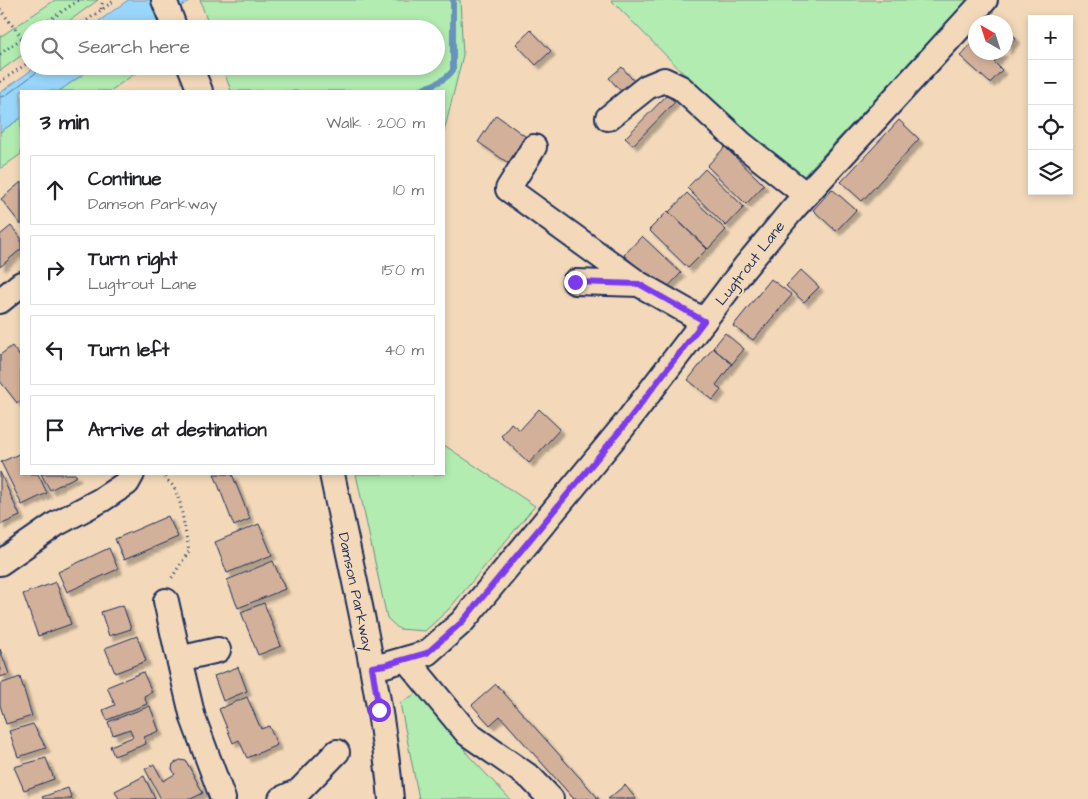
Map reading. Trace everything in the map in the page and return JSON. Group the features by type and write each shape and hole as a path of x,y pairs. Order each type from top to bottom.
{"street":[{"path":"164,0 172,20"},
{"name":"Lugtrout Lane","path":"372,667 427,653 462,622 623,427 745,267 806,195 985,0"},
{"path":"194,75 200,90"},
{"path":"608,118 646,88 664,80 682,88 743,145 806,195"},
{"path":"534,147 508,188 639,284 704,321"},
{"path":"575,282 639,284"},
{"path":"0,302 20,285"},
{"path":"0,563 56,524 101,500 127,483 131,475"},
{"name":"Damson Parkway","path":"332,475 372,667 391,799"},
{"path":"166,600 193,718 223,799"},
{"path":"179,659 218,650"},
{"path":"406,659 468,734 531,778 551,799"},
{"path":"294,796 337,752"}],"path":[{"path":"49,20 79,0"},
{"path":"101,10 103,0"},
{"path":"87,20 116,0"},
{"path":"0,9 20,35"},
{"path":"0,54 20,39"},
{"path":"0,82 20,68"},
{"path":"162,475 174,487 180,503 189,551 165,589 166,600"}],"green space":[{"path":"55,0 98,0 70,20 25,20"},
{"path":"200,0 460,0 463,55 445,128 445,90 231,90 225,75 445,75 445,20 207,20"},
{"path":"611,0 967,0 800,180 724,114"},
{"path":"20,24 20,57 0,71 0,37"},
{"path":"82,75 133,75 111,90 60,90"},
{"path":"20,119 20,155 0,169 0,132"},
{"path":"445,446 535,506 449,609 425,631 399,629 387,618 356,475 445,475"},
{"path":"424,689 469,756 510,799 419,799 400,703"}],"water":[{"path":"128,0 190,0 162,20 100,20"},
{"path":"25,75 82,75 60,90 20,90 20,119 0,132 0,93"}],"building":[{"path":"531,30 551,51 536,65 516,44"},
{"path":"968,48 968,60 996,60 994,62 1002,70 990,83 960,56"},
{"path":"622,67 637,85 626,97 609,78"},
{"path":"667,95 675,102 633,145 625,138"},
{"path":"496,115 529,139 511,165 478,142"},
{"path":"899,120 919,139 862,201 841,182"},
{"path":"725,147 764,185 746,204 707,166"},
{"path":"705,169 744,207 726,226 687,188"},
{"path":"20,183 20,224 1,199"},
{"path":"832,189 856,210 836,231 813,210"},
{"path":"687,193 726,230 708,249 669,212"},
{"path":"668,211 707,249 688,268 649,230"},
{"path":"11,226 20,237 20,250 0,267 0,235"},
{"path":"642,236 681,273 663,292 624,255"},
{"path":"801,270 819,287 804,302 786,286"},
{"path":"771,279 792,295 753,340 733,326"},
{"path":"725,333 744,349 732,364 713,348"},
{"path":"12,346 20,357 20,401 17,403 0,381 0,355"},
{"path":"713,348 732,364 716,385 721,390 713,400 688,380"},
{"path":"539,409 560,429 529,463 501,436 511,423 520,430"},
{"path":"20,453 20,475 38,475 47,493 22,505 1,462"},
{"path":"0,472 20,516 0,525"},
{"path":"42,475 77,476 50,490"},
{"path":"214,475 232,475 250,519 234,526"},
{"path":"168,516 178,537 124,560 115,539"},
{"path":"259,524 272,555 227,573 215,542"},
{"path":"109,548 118,569 67,592 58,572"},
{"path":"273,561 285,589 238,608 227,580"},
{"path":"56,582 71,624 38,636 23,594"},
{"path":"264,603 281,646 258,655 241,612"},
{"path":"123,605 131,629 109,636 101,612"},
{"path":"137,636 146,661 115,673 105,648"},
{"path":"0,649 9,674 0,677"},
{"path":"238,667 247,691 223,701 214,676"},
{"path":"143,672 152,692 144,696 147,704 107,720 103,710 115,705 107,687"},
{"path":"20,677 32,716 6,724 0,705 0,684"},
{"path":"496,684 598,799 574,799 500,716 490,725 472,705"},
{"path":"247,697 261,729 269,726 277,745 247,758 239,740 233,743 219,709"},
{"path":"150,706 159,731 144,737 146,744 114,756 110,746 133,737 130,729 113,735 108,722"},
{"path":"33,724 46,748 18,757 9,731"},
{"path":"46,758 54,779 24,790 14,767"},
{"path":"180,760 186,761 203,793 191,799 161,799 145,769 154,764 163,781 175,774 172,769 173,764"},
{"path":"144,776 155,799 119,799 115,791"},
{"path":"625,785 636,799 608,799"},
{"path":"68,788 72,799 43,799 42,797"}],"waterway":[{"path":"420,90 442,80 453,70 453,0"}],"route":[{"path":"379,710 372,667 427,653 462,622 623,427 704,321 639,284 575,282"}]}
